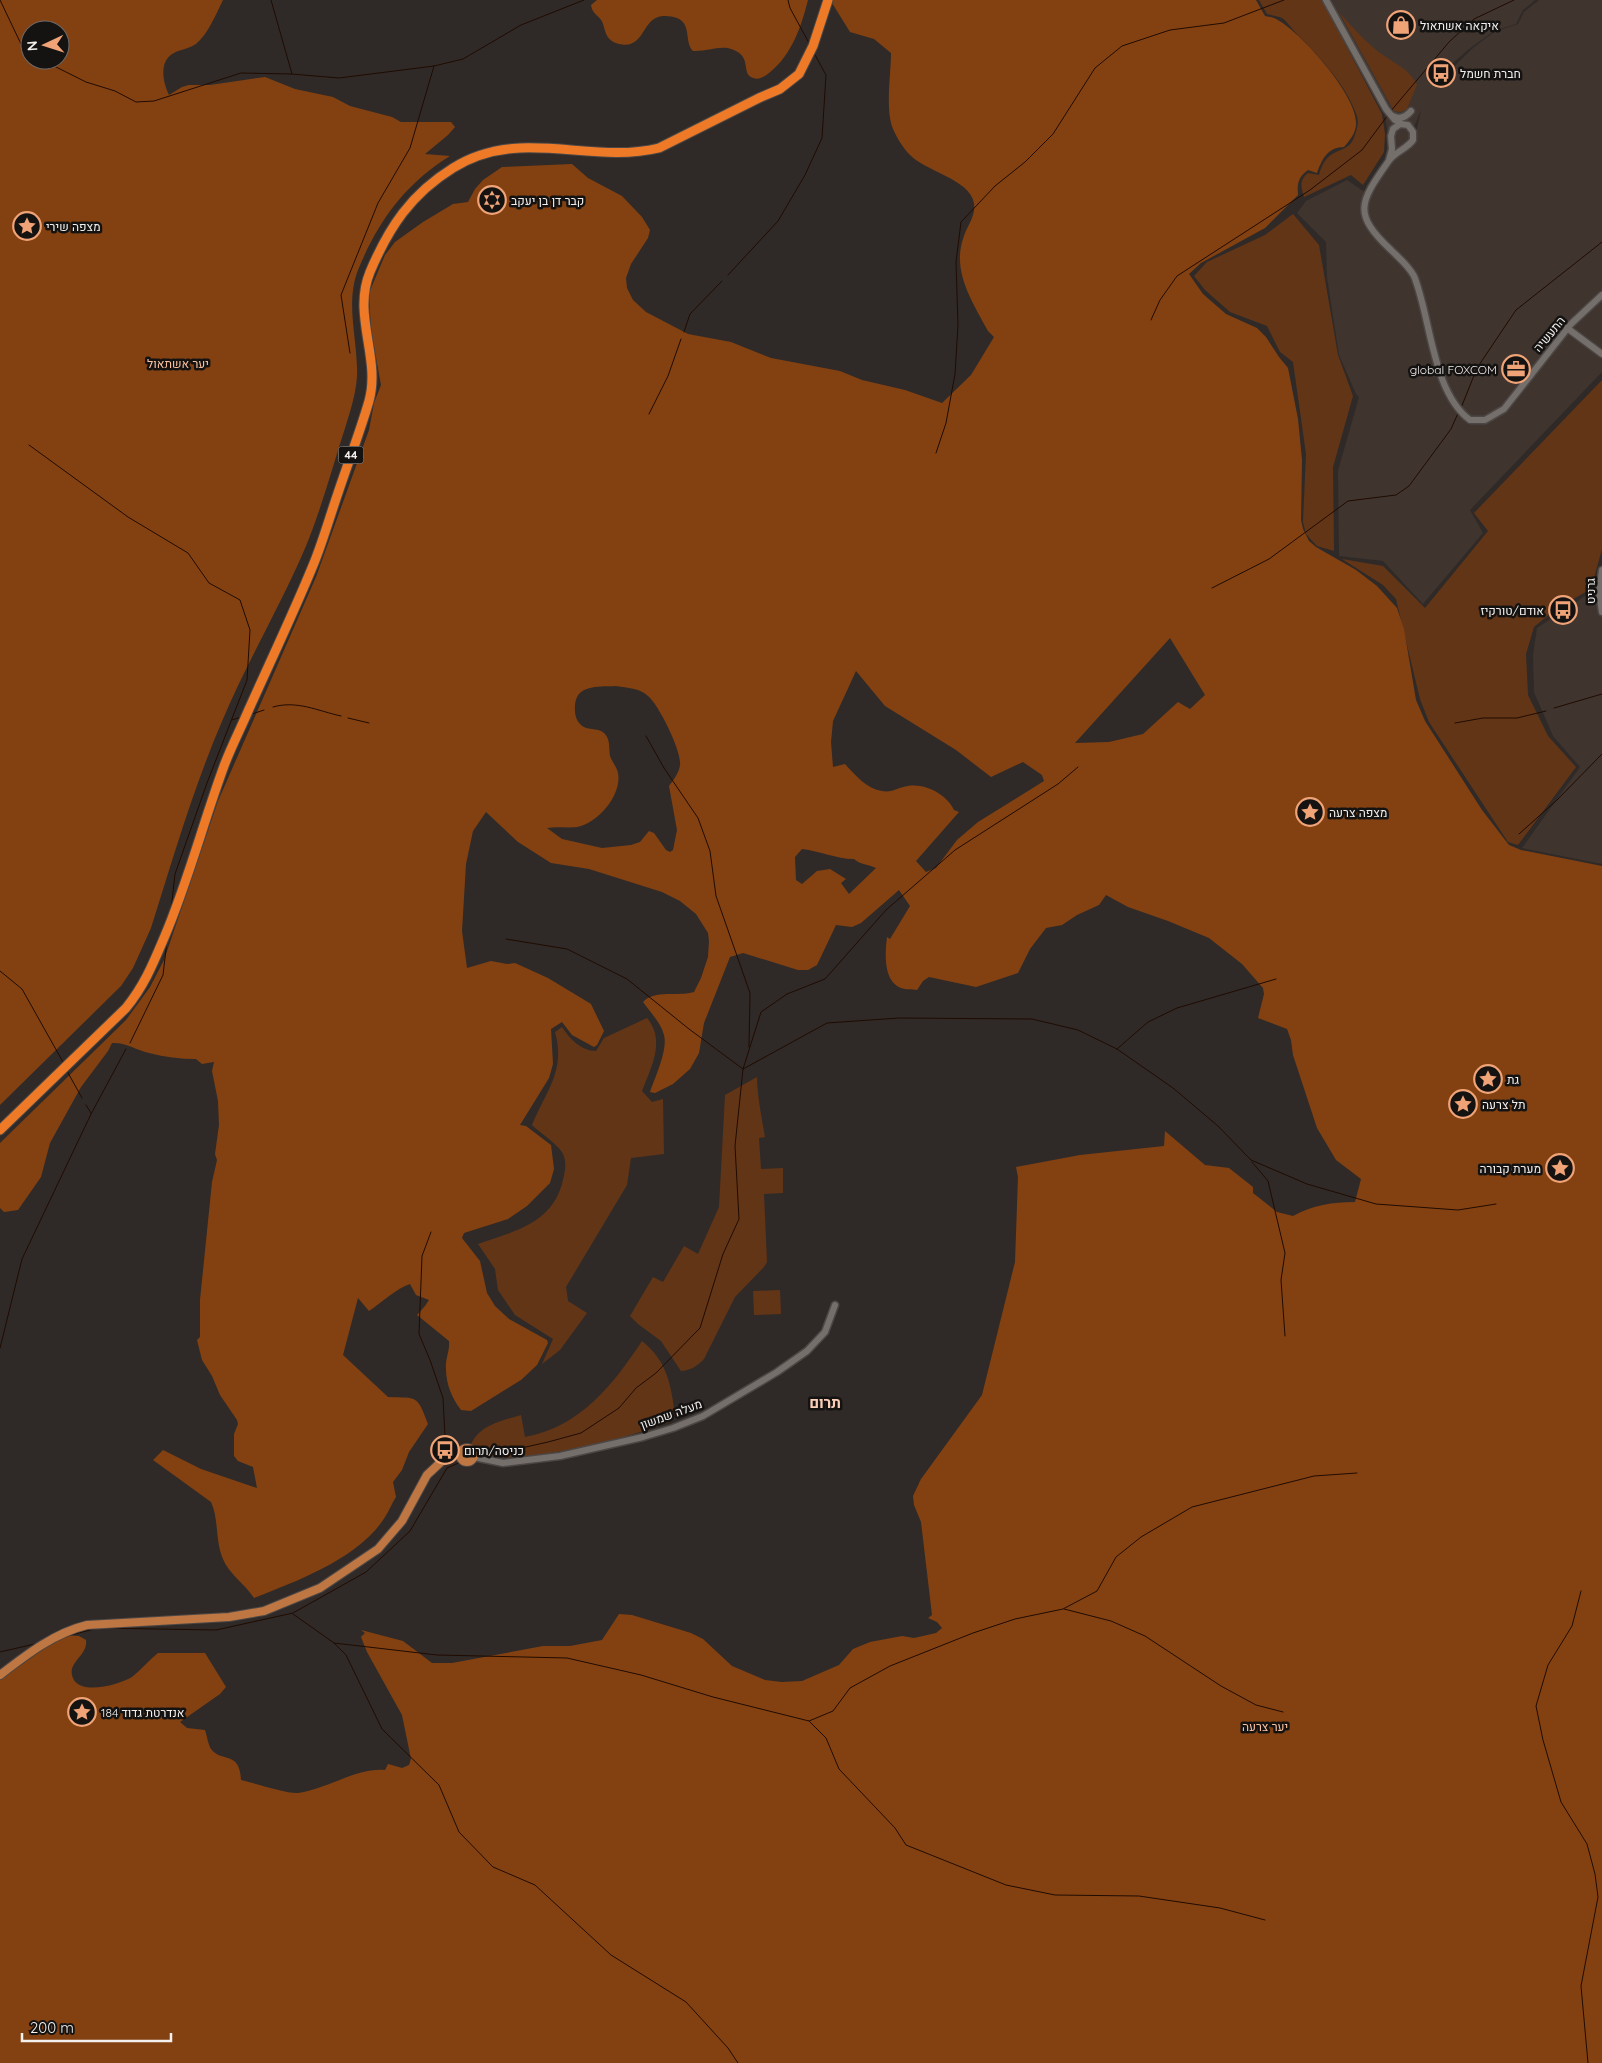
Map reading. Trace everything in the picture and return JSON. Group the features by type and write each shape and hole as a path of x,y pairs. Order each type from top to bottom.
{"highway":[{"name":"44","path":"0,1130 126,1008 140,991 152,968 174,916 225,764 315,561 370,398 370,350 363,311 364,289 384,240 406,206 424,187 456,166 489,152 521,146 602,152 641,152 659,148 758,98 780,90 799,74 813,46 828,0"}],"main road":[{"path":"0,1675 20,1660 70,1629 87,1625 229,1617 264,1611 320,1588 378,1549 402,1521 422,1481 429,1472 449,1456 460,1455 463,1450 469,1448 474,1452 474,1458"}],"street":[{"path":"1326,0 1386,109 1402,124 1410,126 1414,135 1411,143 1389,160"},
{"path":"1386,109 1392,131 1392,149 1389,160"},
{"path":"1391,115 1402,118 1411,111"},
{"path":"1392,131 1395,126 1402,124"},
{"path":"1392,140 1398,146 1405,147"},
{"name":"התעשיה","path":"1389,160 1368,194 1364,206 1365,216 1372,232 1403,261 1414,276 1445,388 1455,407 1470,420 1485,420 1504,409 1567,328 1602,295"},
{"path":"1567,328 1602,354"},
{"name":"גרניט","path":"1602,570 1600,599 1602,612"},
{"name":"מעלה שמשון","path":"474,1458 503,1463 560,1456 643,1437 695,1419 762,1381 807,1351 825,1332 834,1305"}],"shaded area":[{"path":"1259,0 1322,0 1382,114 1385,134 1384,152 1363,185 1351,175 1304,197 1303,179 1308,173 1319,175 1327,158 1352,142 1358,118 1339,81 1313,50 1284,19 1267,14"},
{"path":"1323,0 1535,0 1523,10 1516,24 1494,31 1469,49 1447,68 1433,87 1473,48 1494,32 1518,24 1524,12 1539,0 1602,0 1602,372 1470,510 1483,533 1423,604 1383,561 1339,556 1338,471 1359,397 1339,355 1327,277 1326,242 1297,213 1306,201 1347,180 1369,195 1398,154 1414,142 1421,110 1414,127 1414,140 1402,149 1396,148 1389,139 1384,112"},
{"path":"1339,12 1370,45 1404,69 1414,79 1417,85 1407,109 1401,112 1394,111"},
{"path":"1293,214 1319,245 1338,355 1353,396 1333,467 1334,551 1317,546 1306,534 1303,522 1306,454 1293,362 1280,352 1267,326 1230,312 1205,290 1194,276 1207,262 1265,235"},
{"path":"1602,380 1602,549 1591,589 1557,608 1534,627 1526,654 1528,695 1548,736 1576,767 1518,845 1508,842 1429,722 1420,699 1396,599 1383,585 1342,559 1383,566 1425,608 1488,531 1474,513"},
{"path":"1588,594 1602,609 1602,864 1522,848 1580,767 1553,736 1534,692 1533,656 1537,628"},
{"path":"647,1018 656,1036 656,1045 653,1063 642,1091 652,1102 663,1099 664,1154 631,1158 627,1185 566,1287 568,1301 587,1313 560,1350 542,1364 553,1339 515,1315 498,1290 495,1269 478,1244 530,1224 551,1207 558,1195 565,1170 563,1154 561,1150 532,1125 553,1080 556,1069 558,1046 555,1032 562,1027 580,1046 596,1051 604,1038"},
{"path":"757,1077 765,1137 759,1138 761,1169 783,1168 783,1193 764,1194 767,1262 735,1297 704,1359 693,1368 681,1371 661,1341 630,1316 653,1277 663,1282 684,1246 698,1254 719,1207 725,1095"},
{"path":"780,1290 781,1314 754,1315 753,1291"},
{"path":"642,1341 657,1357 666,1374 672,1393 675,1415 670,1422 601,1443 551,1453 526,1456 479,1457 471,1444 480,1432 492,1424 521,1415 525,1437 545,1432 579,1414 607,1388"}],"green space":[{"name":"יער אשתאול","path":"0,0 223,0 200,40 194,45 172,54 167,59 163,76 169,95 189,85 210,85 265,77 295,89 333,97 350,106 392,117 401,122 451,122 455,127 425,154 450,156 406,191 374,235 358,270 354,282 352,306 357,367 356,389 322,501 306,546 243,675 212,744 184,822 151,928 133,968 121,986 0,1105"},
{"path":"597,0 808,0 799,30 790,49 777,66 763,77 756,79 748,75 743,56 734,50 719,48 693,51 690,47 685,24 675,17 662,16 652,20 633,43 627,45 615,43 608,37 602,21 592,8 591,5"},
{"name":"יער צרעה","path":"833,0 1256,0 1265,16 1275,18 1286,26 1326,66 1348,97 1354,112 1356,127 1354,134 1348,142 1344,147 1334,149 1326,155 1317,173 1308,170 1302,175 1299,181 1298,195 1265,228 1201,263 1189,274 1203,294 1226,314 1257,328 1266,337 1288,368 1298,419 1302,460 1301,520 1303,529 1309,541 1316,547 1356,570 1377,586 1397,608 1404,629 1416,700 1425,721 1482,810 1509,845 1521,850 1602,866 1602,2063 0,2063 0,1680 63,1635 79,1636 86,1640 84,1650 72,1670 75,1682 81,1686 108,1686 126,1680 132,1677 158,1653 205,1653 226,1687 220,1694 180,1722 187,1728 205,1730 211,1749 220,1756 237,1764 241,1780 293,1793 309,1791 363,1772 385,1770 388,1764 402,1768 409,1765 411,1759 402,1715 367,1652 361,1637 365,1633 361,1630 403,1641 432,1663 452,1663 543,1646 570,1646 602,1640 619,1614 632,1615 691,1633 703,1639 732,1666 765,1680 782,1682 802,1681 839,1665 853,1649 870,1642 902,1636 914,1638 936,1633 942,1628 937,1622 928,1618 932,1615 921,1522 914,1505 913,1496 921,1479 982,1395 1015,1262 1018,1177 1016,1167 1080,1155 1164,1146 1165,1131 1205,1165 1229,1168 1253,1187 1253,1193 1277,1212 1293,1216 1323,1205 1355,1202 1361,1179 1336,1160 1317,1128 1293,1055 1287,1029 1258,1018 1264,994 1263,988 1242,964 1209,938 1128,907 1106,895 1099,905 1077,915 1062,925 1046,928 1030,949 1018,973 976,987 929,977 923,981 917,990 901,988 891,979 886,966 887,937 890,939 910,906 899,890 861,923 852,927 836,925 817,965 808,970 798,970 743,953 730,957 704,1023 699,1053 690,1069 673,1084 655,1093 650,1092 663,1056 665,1041 660,1026 643,1002 660,994 694,992 708,957 708,933 696,914 680,901 662,892 589,869 551,863 518,842 486,812 473,831 466,864 462,931 467,968 491,961 507,964 515,963 548,978 591,1004 604,1031 594,1047 572,1035 562,1022 551,1029 553,1064 549,1078 520,1125 526,1126 551,1145 554,1169 550,1183 527,1206 508,1219 464,1233 462,1238 480,1261 487,1293 495,1306 509,1319 547,1340 548,1343 537,1365 521,1380 471,1411 461,1410 452,1396 447,1380 446,1365 449,1341 417,1315 429,1300 416,1295 410,1284 394,1292 369,1311 358,1298 343,1355 388,1397 411,1398 415,1400 428,1424 409,1452 402,1470 393,1482 396,1497 386,1515 374,1532 360,1545 308,1576 254,1598 229,1569 223,1559 211,1502 153,1460 163,1450 201,1469 257,1488 253,1467 238,1461 234,1456 234,1434 238,1424 237,1420 220,1395 212,1376 202,1360 197,1340 200,1337 200,1300 212,1182 217,1160 215,1154 219,1125 218,1101 212,1071 214,1062 202,1064 196,1059 161,1056 144,1052 131,1046 112,1043 81,1087 50,1143 41,1177 18,1210 4,1212 0,1208 0,1143 126,1020 150,987 164,960 218,801 316,577 369,430 374,403 381,385 371,330 369,293 385,255 395,242 453,204 468,202 475,189 483,180 502,167 572,164 588,178 622,196 642,217 650,230 648,238 631,264 626,278 627,288 633,300 646,312 688,334 731,342 771,358 840,371 862,380 905,390 942,403 971,375 994,337 988,331 971,298 962,275 960,263 960,251 964,235 972,217 974,203 971,195 956,181 916,160 904,149 893,129 889,112 891,53 874,39 850,32 832,3","holes":["1170,638 1205,695 1190,709 1178,702 1143,734 1109,742 1075,743","856,671 885,706 956,750 991,777 1023,762 1042,775 1044,781 978,822 957,840 936,868 926,872 916,861 959,812 954,810 941,795 929,788 915,786 889,791 877,790 857,777 845,764 833,767 831,742 833,721","616,686 641,691 653,701 669,729 680,759 677,773 669,786 677,830 673,850 670,852 666,850 654,833 649,831 640,842 631,845 602,848 562,839 547,828 577,827 588,823 608,805 617,789 618,773 610,756 608,739 602,732 582,726 576,716 575,702 578,696 582,691 594,687","802,849 854,859 876,868 849,894 841,883 846,879 830,869 817,871 802,884 796,880 795,857"]}],"waterway":[{"path":"0,0 20,42"},
{"path":"271,0 292,74"},
{"path":"62,70 86,82 115,91 136,102 154,101 241,73 292,74 339,78 434,66 463,59 521,25 584,0"},
{"path":"788,0 790,8 809,43"},
{"path":"936,453 946,423 955,374 958,325 956,262 961,222 995,186 1025,162 1053,134 1095,68 1122,46 1170,30 1224,23 1284,0"},
{"path":"1390,112 1449,42 1474,19 1514,0"},
{"path":"728,275 778,221 805,175 822,138 826,75 814,53"},
{"path":"350,353 341,295 378,203 410,148 434,66"},
{"path":"1151,320 1160,300 1177,276 1310,190 1362,150 1388,115"},
{"path":"1461,408 1477,368 1516,310 1602,242"},
{"path":"684,332 690,314 722,281"},
{"path":"649,414 668,376 681,339"},
{"path":"1212,588 1269,559 1348,501 1396,495 1409,486 1451,429 1459,411"},
{"path":"29,445 128,517 188,553 209,583 240,600 250,630 247,680 207,783 175,874 171,910"},
{"path":"1554,708 1602,694"},
{"path":"273,707 299,705 341,716"},
{"path":"252,714 264,710"},
{"path":"1455,723 1483,718 1517,718 1546,711"},
{"path":"232,720 241,717"},
{"path":"348,718 369,723"},
{"path":"646,736 664,768 698,818 710,851 716,896 750,993 749,1047"},
{"path":"1519,834 1557,800 1602,754"},
{"path":"478,1454 489,1450 517,1449 581,1433 619,1408 636,1388 656,1373 700,1328 723,1254 739,1219 735,1146 743,1069 761,1012 787,994 825,979 886,910 955,850 1058,784 1078,767"},
{"path":"506,939 567,949 627,979 743,1069 827,1023 899,1018 1032,1019 1078,1030 1117,1049 1173,1088 1218,1126 1251,1160 1307,1184 1376,1204 1458,1210 1496,1204"},
{"path":"130,1043 163,975 167,941"},
{"path":"0,971 22,989 63,1062"},
{"path":"1117,1049 1148,1022 1177,1008 1276,979"},
{"path":"0,1348 22,1259 91,1114 126,1049"},
{"path":"67,1071 82,1098"},
{"path":"86,1105 91,1113"},
{"path":"1252,1162 1268,1181 1285,1253 1281,1280 1285,1336"},
{"path":"431,1232 422,1256 419,1334 443,1398 446,1455"},
{"path":"67,1636 98,1628 216,1630 293,1613 366,1572 410,1531 447,1468 472,1457"},
{"path":"334,1643 437,1655 567,1658 641,1675 713,1697 809,1721 833,1711 850,1688 890,1666 973,1633 1015,1619 1063,1609 1097,1591 1116,1557 1141,1537 1192,1507 1314,1476 1357,1473"},
{"path":"1581,1591 1572,1626 1548,1665 1536,1706 1543,1740 1561,1802 1587,1844 1595,1874 1598,1897 1581,1986 1588,2063"},
{"path":"1064,1609 1111,1621 1145,1636 1221,1686 1256,1705 1283,1712"},
{"path":"293,1614 334,1643 346,1655 382,1729 439,1785 459,1832 493,1867 535,1885 611,1955 686,2002 728,2048 738,2063"},
{"path":"0,1652 39,1643"},
{"path":"809,1721 826,1738 839,1769 895,1828 906,1845 1006,1885 1055,1895 1139,1896 1220,1908 1265,1920"}],"place":[{"name":"איקאה אשתאול","path":"1401,25"},
{"name":"חברת חשמל","path":"1441,73"},
{"name":"קבר דן בן יעקב","path":"492,200"},
{"name":"מצפה שירי","path":"27,226"},
{"name":"global FOXCOM","path":"1516,369"},
{"name":"אודם/טורקיז","path":"1563,610"},
{"name":"מצפה צרעה","path":"1310,812"},
{"name":"גת","path":"1488,1079"},
{"name":"תל צרעה","path":"1463,1104"},
{"name":"מערת קבורה","path":"1560,1168"},
{"name":"כניסה/תרום","path":"445,1450"},
{"name":"אנדרטת גדוד 184","path":"82,1712"}],"district":[{"name":"תרום","path":"825,1402"}]}
